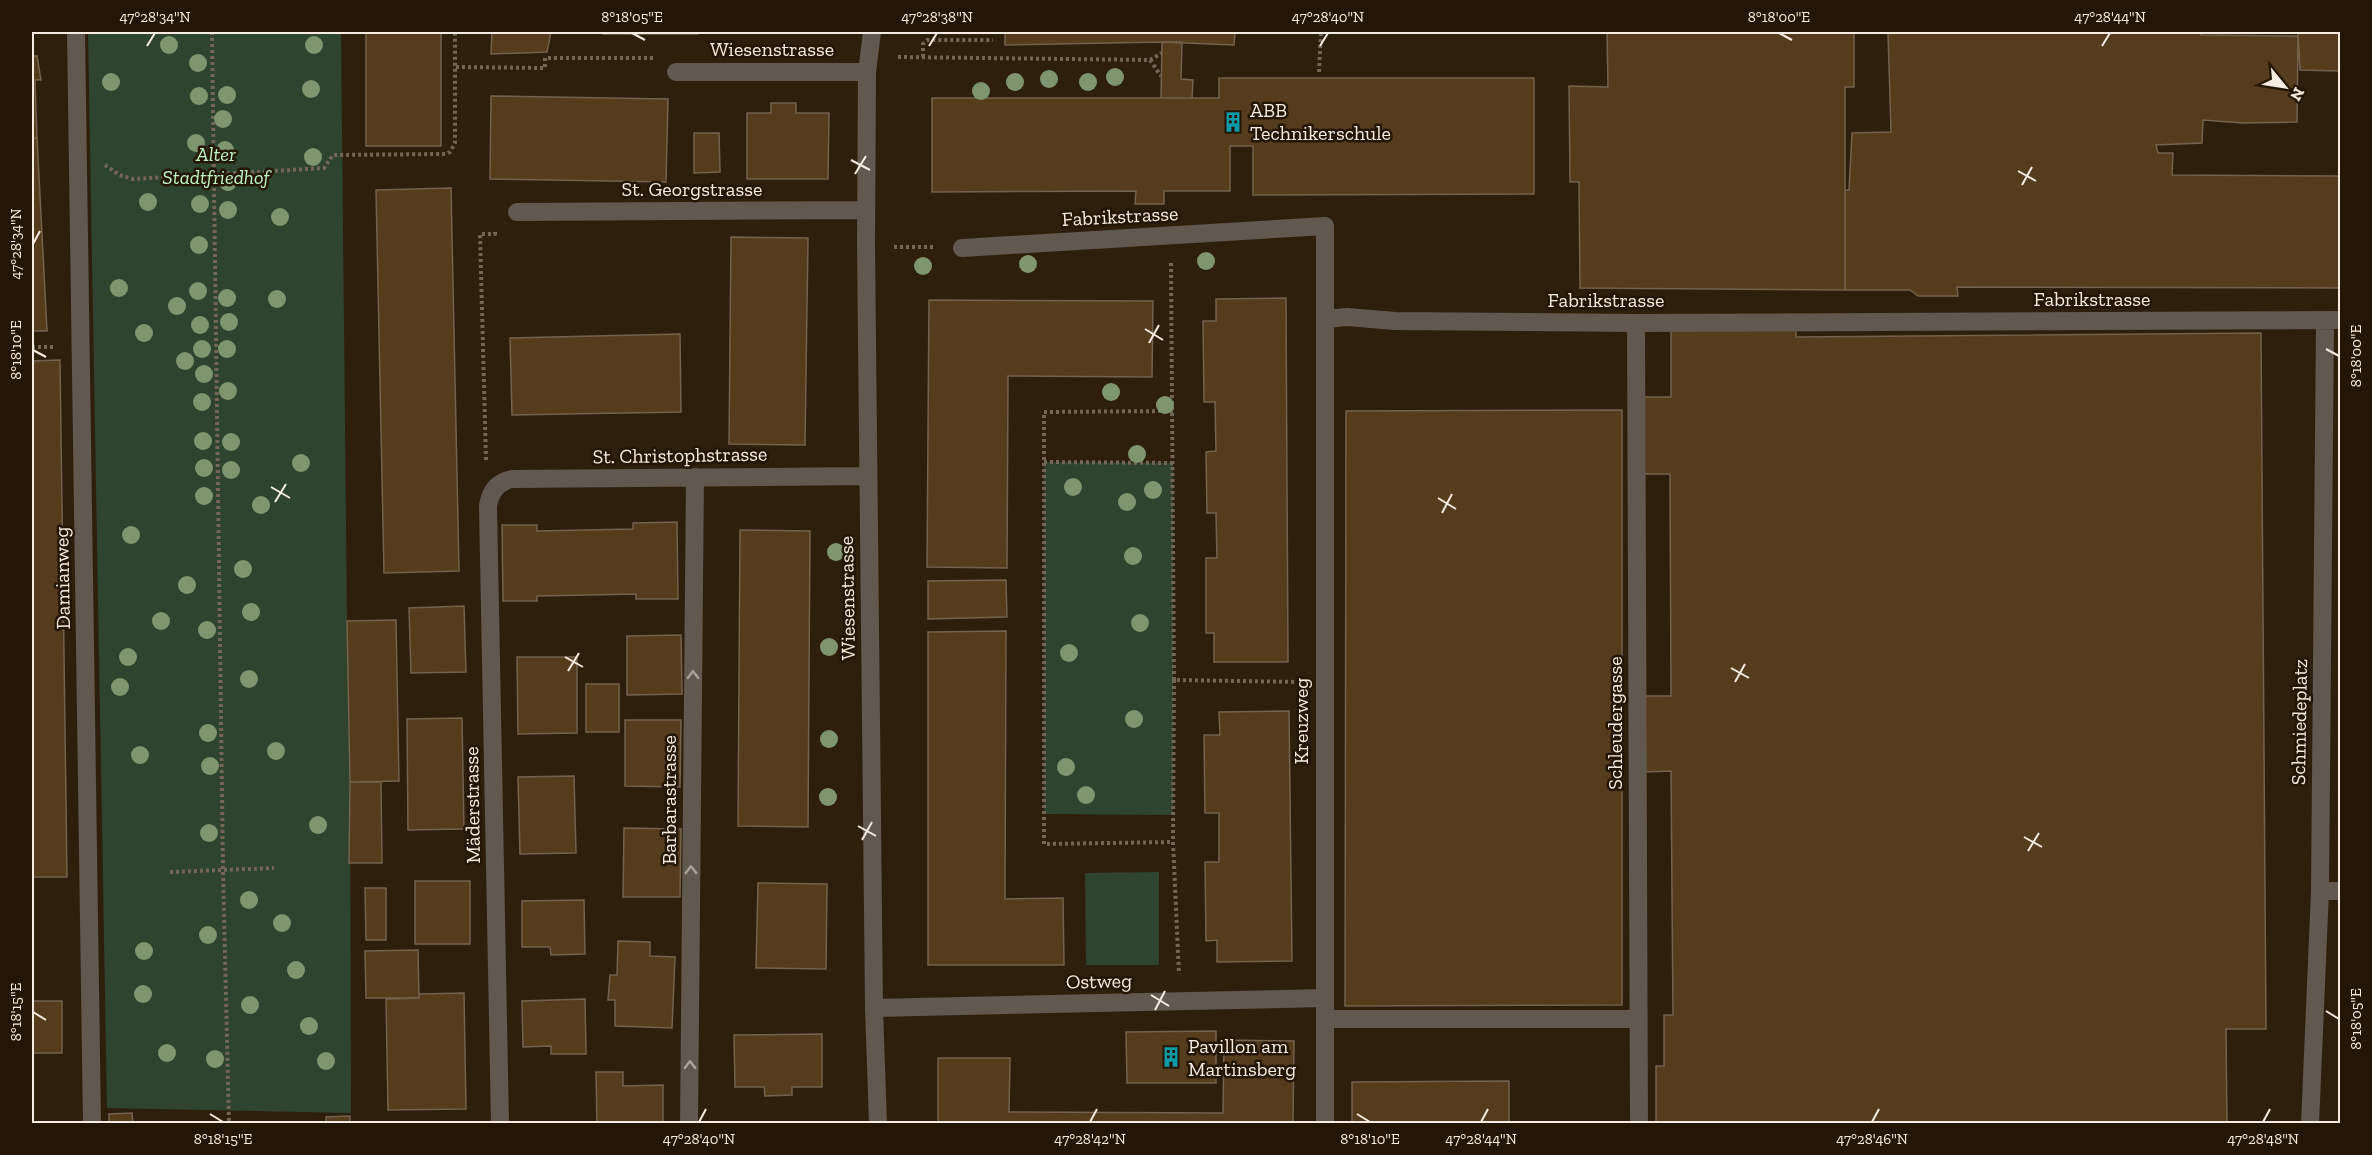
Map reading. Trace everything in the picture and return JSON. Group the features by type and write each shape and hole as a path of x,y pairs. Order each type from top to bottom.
{"street":[{"name":"Damianweg","path":"76,32 92,1124"},
{"name":"Wiesenstrasse","path":"872,32 867,72 866,210 874,1008 878,1124"},
{"name":"Wiesenstrasse","path":"676,72 867,72"},
{"name":"St. Georgstrasse","path":"517,212 866,210"},
{"name":"Fabrikstrasse","path":"963,248 1324,226 1326,319 1347,317 1395,321 1636,322 2333,320"},
{"name":"Kreuzweg","path":"1325,1124 1326,319"},
{"name":"Schmiedeplatz","path":"2310,1124 2320,891 2333,320"},
{"name":"Schleudergasse","path":"1636,322 1639,1124"},
{"name":"St. Christophstrasse","path":"495,488 504,481 512,479 868,476"},
{"name":"Barbarastrasse","path":"689,1124 694,477"},
{"name":"Mäderstrasse","path":"495,488 488,506 500,1124"},
{"path":"2320,891 2340,891"},
{"name":"Ostweg","path":"874,1008 1325,999"},
{"path":"1325,1019 1638,1019"}],"path":[{"path":"212,32 223,870 229,1124"},
{"path":"78,163 104,164 119,175 133,178 324,168 333,155 450,153 455,143 456,32"},
{"path":"1319,72 1321,32"},
{"path":"923,57 923,44 927,40 993,39"},
{"path":"891,57 1150,60 1162,53"},
{"path":"456,67 545,68 545,58 676,58 676,72"},
{"path":"1150,60 1161,76"},
{"path":"495,223 495,234 480,234 487,481 495,488"},
{"path":"1171,235 1173,842 1180,1001"},
{"path":"891,247 935,247"},
{"path":"1173,411 1044,412 1044,844 1173,842"},
{"path":"1044,462 1173,463"},
{"path":"1174,680 1324,682"},
{"path":"170,872 274,868"}],"green space":[{"name":"Alter Stadtfriedhof","path":"88,32 341,32 350,782 351,1113 107,1108"},
{"path":"1044,462 1173,463 1173,815 1044,814"},
{"path":"1159,872 1159,965 1086,965 1085,873"}],"building":[{"path":"366,32 441,32 441,146 366,146"},
{"path":"492,32 551,32 547,52 491,54"},
{"path":"603,32 698,32 698,34 603,34"},
{"name":"ABB Technikerschule","path":"1005,32 1235,32 1234,45 1162,42 1005,45"},
{"path":"1607,32 1854,32 1854,87 1845,87 1845,290 1580,288 1579,182 1570,182 1569,86 1608,87"},
{"path":"1888,32 2200,32 2201,35 2298,36 2297,122 2243,123 2203,120 2202,143 2156,145 2158,153 2173,153 2172,175 2340,176 2340,288 1957,287 1958,296 1918,296 1910,290 1845,290 1845,190 1849,190 1852,133 1891,132"},
{"path":"2298,32 2340,32 2340,71 2300,70"},
{"path":"1162,42 1182,42 1181,79 1193,80 1192,98 1161,98"},
{"path":"32,56 37,56 41,80 35,80 37,138 32,138"},
{"name":"ABB Technikerschule","path":"1219,78 1534,78 1534,194 1253,195 1253,146 1230,146 1230,191 1164,191 1164,204 1135,204 1136,191 932,192 932,98 1219,98"},
{"path":"491,96 668,99 666,182 490,179"},
{"path":"771,103 796,103 796,113 829,113 828,179 747,179 747,113 771,113"},
{"path":"694,133 719,133 720,172 694,173"},
{"path":"32,138 37,138 47,331 32,331"},
{"path":"451,188 459,571 384,573 376,190"},
{"path":"731,237 808,238 805,445 729,444"},
{"path":"1286,298 1288,662 1214,662 1214,633 1206,633 1206,558 1217,558 1216,513 1207,513 1206,452 1216,451 1215,402 1204,402 1203,321 1216,321 1216,299"},
{"path":"929,300 1153,301 1152,377 1008,376 1007,568 927,567"},
{"path":"1796,325 1796,337 2261,333 2266,1029 2226,1029 2227,1124 1656,1124 1656,1066 1664,1066 1664,1015 1673,1015 1671,771 1642,772 1642,696 1671,696 1670,474 1640,474 1640,397 1671,397 1671,328"},
{"path":"680,334 681,412 512,415 510,338"},
{"path":"60,360 67,877 32,877 32,361"},
{"path":"1622,410 1622,1005 1345,1006 1346,411"},
{"path":"677,522 678,599 636,599 636,594 537,596 537,601 503,601 502,525 537,525 537,531 633,529 633,523"},
{"path":"740,530 810,531 808,827 738,826"},
{"path":"1006,580 1007,617 928,619 928,581"},
{"path":"464,606 466,672 411,673 409,608"},
{"path":"396,620 399,781 350,782 347,621"},
{"path":"1006,631 1005,899 1063,898 1064,965 928,965 928,632"},
{"path":"681,635 682,694 627,695 627,636"},
{"path":"517,657 577,657 577,733 518,734"},
{"path":"586,684 619,684 619,732 586,732"},
{"path":"1289,711 1292,961 1217,962 1217,940 1206,941 1205,862 1219,862 1219,813 1205,813 1204,735 1220,735 1219,712"},
{"path":"462,718 464,829 408,830 407,719"},
{"path":"625,720 681,720 680,787 625,786"},
{"path":"574,776 576,853 520,854 518,777"},
{"path":"350,782 381,782 382,863 349,863"},
{"path":"624,828 681,829 680,897 623,897"},
{"path":"415,881 470,881 470,944 415,944"},
{"path":"758,883 827,884 826,969 756,968"},
{"path":"365,888 386,888 386,940 366,940"},
{"path":"584,900 585,954 551,955 550,947 522,947 522,901"},
{"path":"618,941 650,942 650,956 675,957 672,1028 615,1026 615,1000 608,1000 610,975 617,975"},
{"path":"418,950 419,998 366,998 365,951"},
{"path":"464,993 466,1109 388,1110 386,999 419,998 419,994"},
{"path":"585,999 586,1054 551,1054 551,1046 523,1047 522,1001"},
{"path":"32,1001 62,1001 62,1053 32,1053"},
{"name":"Pavillon am Martinsberg","path":"1216,1031 1216,1083 1127,1083 1126,1032"},
{"path":"822,1034 822,1087 792,1087 792,1095 765,1096 764,1087 735,1087 734,1035"},
{"path":"1224,1040 1294,1041 1293,1124 938,1124 938,1058 1010,1058 1009,1112 1223,1113"},
{"path":"596,1072 623,1072 623,1086 663,1085 663,1124 597,1124"},
{"path":"1509,1081 1509,1124 1352,1124 1352,1082"},
{"path":"132,1113 133,1124 109,1124 109,1114"},
{"path":"350,1116 350,1124 326,1124 326,1117"}],"place":[{"name":"ABB Technikerschule","path":"1233,122"},
{"name":"Pavillon am Martinsberg","path":"1171,1057"}]}
